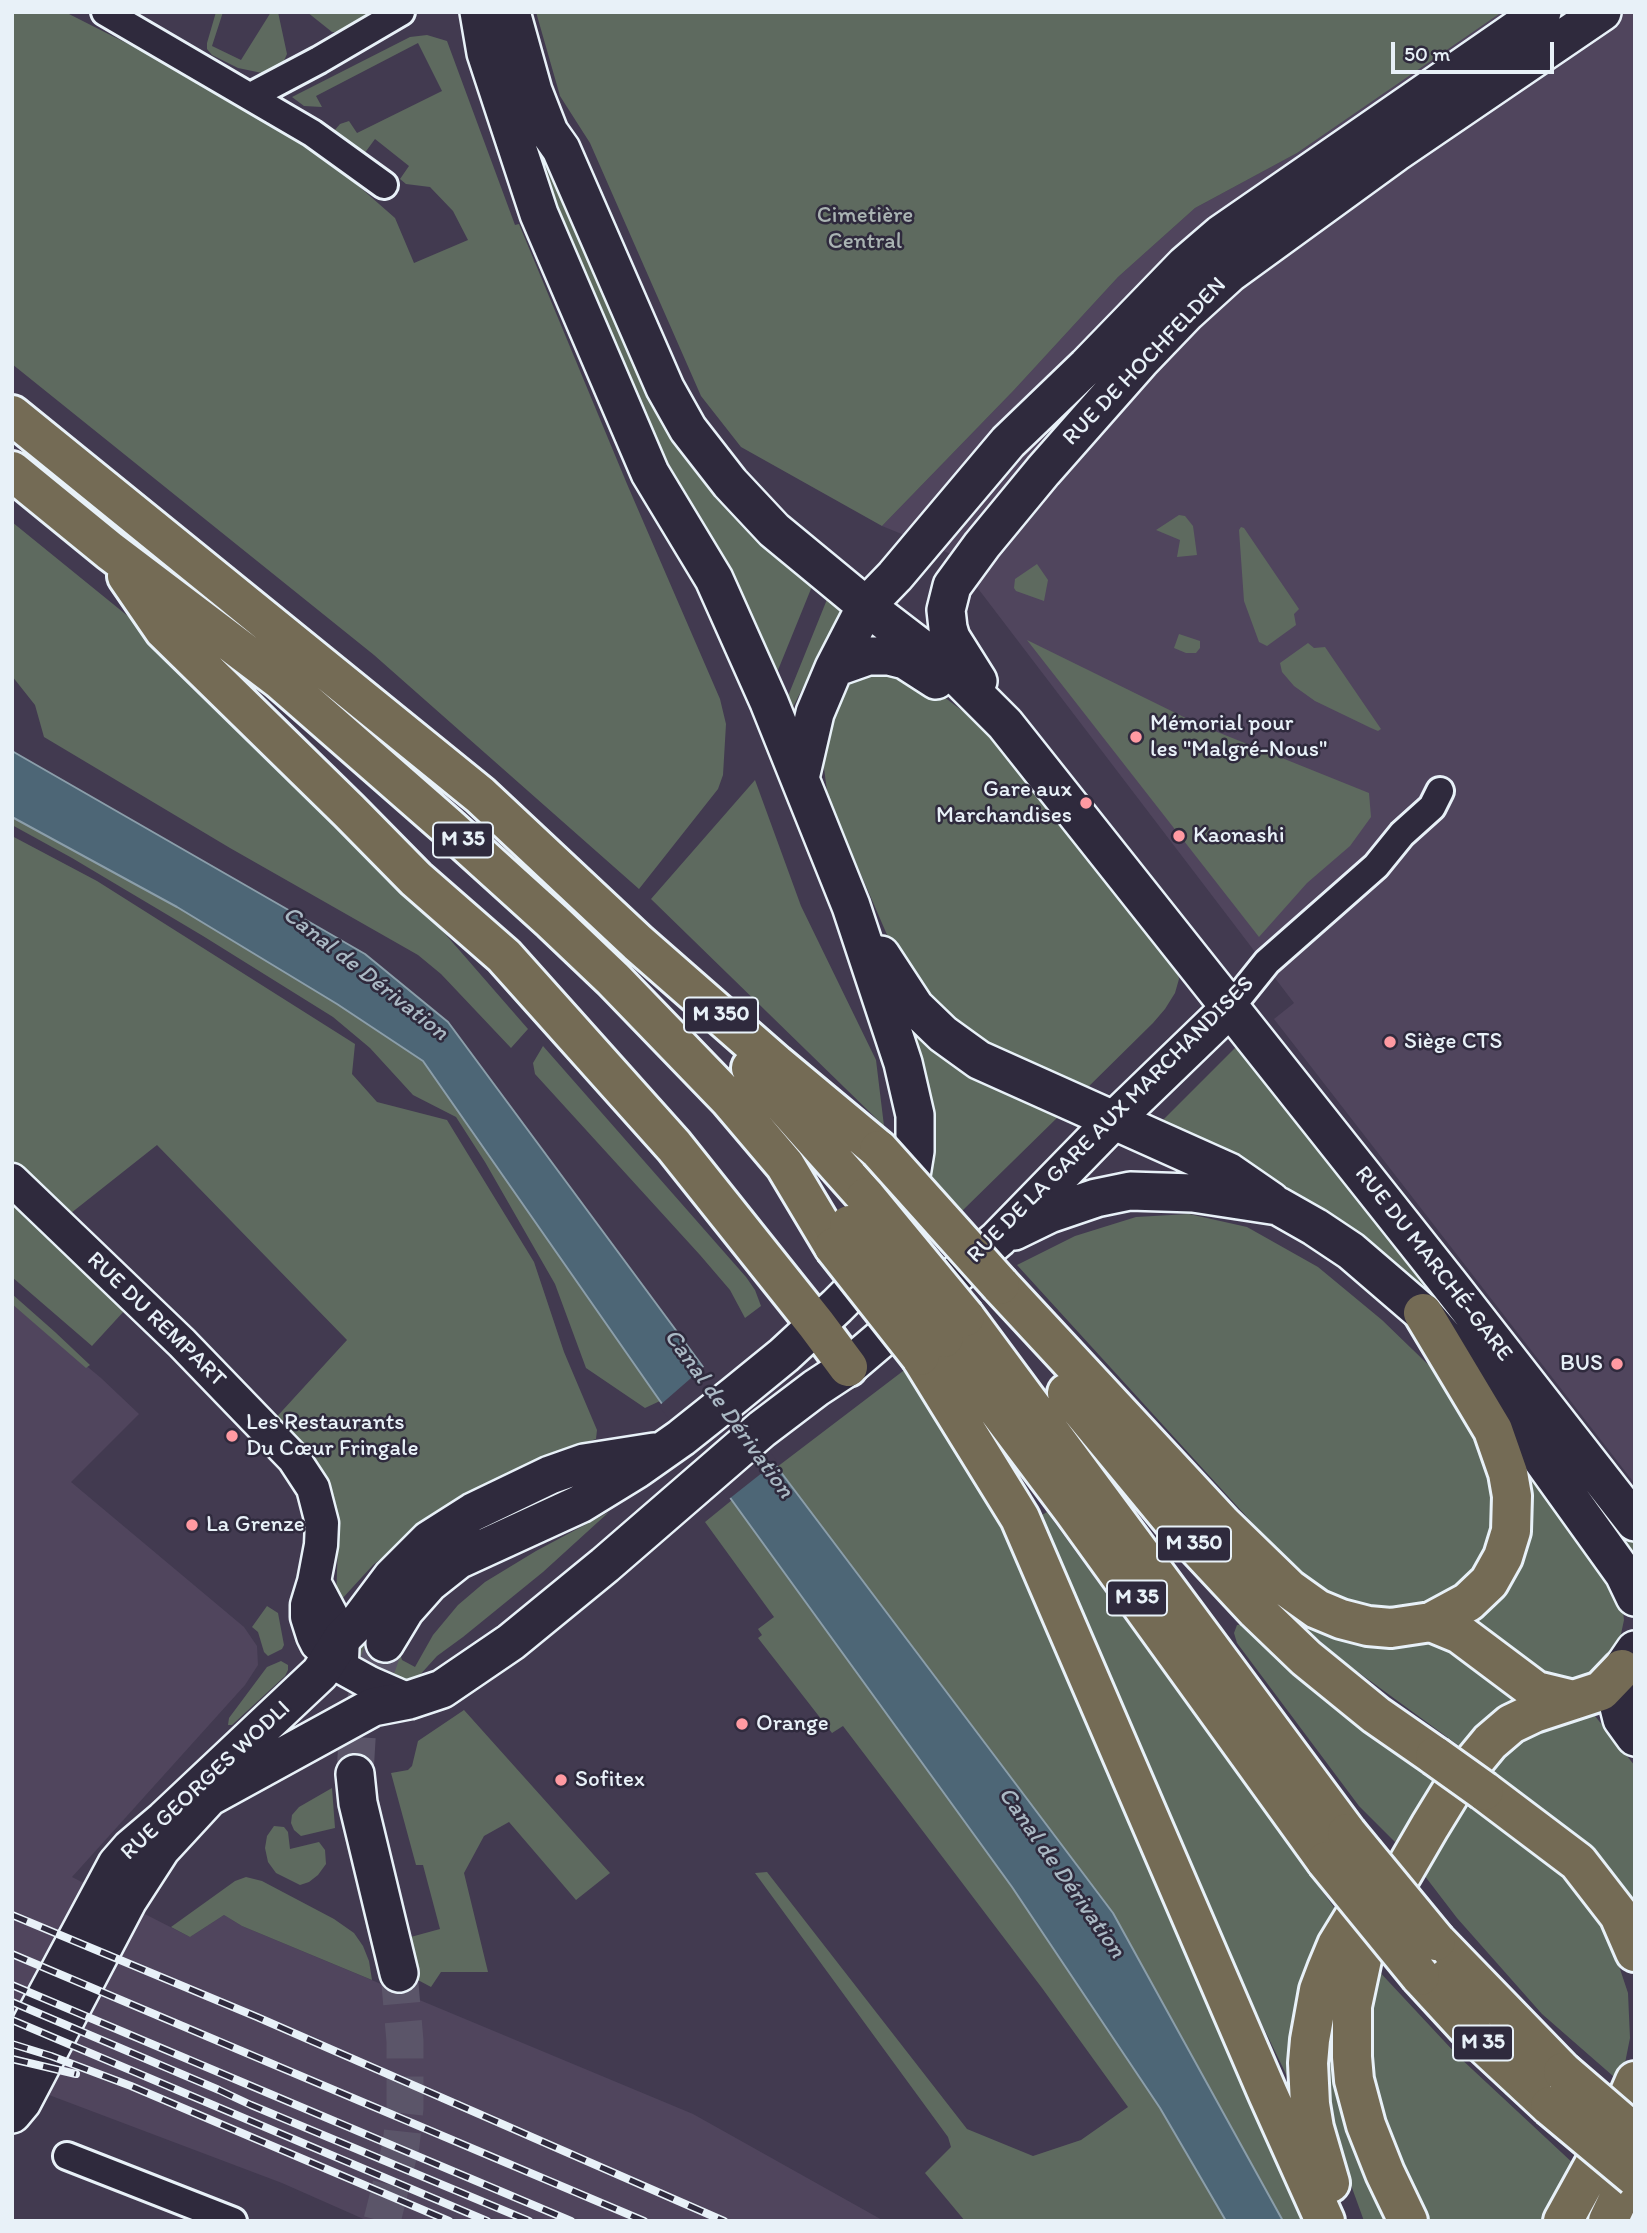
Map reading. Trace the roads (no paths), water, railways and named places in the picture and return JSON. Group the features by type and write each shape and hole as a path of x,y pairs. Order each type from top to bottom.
{"highway":[{"name":"M 35","path":"12,415 480,795 638,943 963,1319 1337,1847 1420,1976 1478,2039 1556,2089 1635,2134"},
{"name":"M 35","path":"12,471 110,551 279,679 552,921 613,979 720,1090 785,1165 860,1197"},
{"path":"110,551 164,630 416,879 504,956 674,1146 848,1367"},
{"name":"M 350","path":"638,943 804,1087 860,1197 963,1319 1172,1520 1256,1610 1306,1658 1376,1715 1578,1862 1619,1915 1635,1952"},
{"path":"963,1319 1213,1514 1289,1589 1317,1609 1341,1619 1368,1626 1391,1628 1431,1622 1468,1602 1489,1582 1503,1557 1511,1531 1512,1496 1493,1430 1423,1313"},
{"name":"M 350","path":"963,1319 1020,1518 1325,2221"},
{"path":"1431,1622 1460,1634 1536,1691 1573,1700"},
{"path":"1408,2221 1385,2173 1360,2106 1352,2057 1352,2006 1365,1945 1380,1912 1457,1782 1490,1742 1511,1724 1534,1713 1601,1690 1630,1655"},
{"path":"1344,2221 1323,2164 1310,2104 1308,2063 1314,2015 1320,1990 1337,1945 1364,1901 1392,1863 1430,1826"},
{"name":"M 35","path":"1337,1847 1436,1941 1556,2089 1635,2177"},
{"path":"1563,2221 1615,2127 1635,2081"},
{"path":"1569,2221 1635,2150"},
{"path":"1608,2221 1635,2164"}],"main road":[{"path":"385,1643 405,1610 429,1583 457,1560 580,1504 672,1444 784,1355 859,1284 886,1244 909,1188 915,1151 915,1115 902,1063 851,906 715,579 650,473 538,214 486,53 479,12"},
{"path":"512,12 533,91 549,132 561,149 659,376 677,411 749,504 774,530 866,606 956,675 1004,723"},
{"name":"RUE DE HOCHFELDEN","path":"800,778 815,713 834,668 866,606 895,576 1009,442 1185,265 1221,234 1542,12"},
{"name":"RUE DE HOCHFELDEN","path":"1004,723 951,638 946,610 948,594 982,545 1043,471 1140,361 1186,313 1230,273 1395,153 1602,12"},
{"path":"834,668 868,656 889,656 905,660 1004,723"},
{"name":"RUE DU MARCHÉ-GARE","path":"1004,723 1635,1522"},
{"path":"851,906 915,1007 943,1034 979,1060 1229,1172 1351,1251 1423,1313 1505,1408 1624,1574 1635,1597"},
{"name":"RUE DE LA GARE AUX MARCHANDISES","path":"710,1475 762,1429 848,1367 998,1239 1114,1120 1230,1007"},
{"path":"998,1239 1049,1214 1096,1198 1130,1191 1193,1194 1278,1206"},
{"name":"RUE GEORGES WODLI","path":"12,2060 117,1864 320,1673 338,1654 391,1577 429,1540 473,1512 550,1475 584,1463 672,1444"},
{"name":"RUE GEORGES WODLI","path":"15,2112 128,1900 161,1849 209,1797 373,1707 409,1700 442,1689 511,1642 710,1475"},
{"path":"1630,1655 1617,1687 1618,1707 1622,1719 1635,1737"},
{"path":"355,1774 358,1803 399,1973"}],"street":[{"path":"105,12 312,133 384,185"},
{"path":"251,96 401,12"},
{"name":"RUE DE LA GARE AUX MARCHANDISES","path":"1230,1007 1267,962 1376,866 1402,834 1432,807 1440,791"},
{"name":"RUE DU REMPART","path":"12,1180 182,1343 294,1459 313,1488 322,1524 314,1582 338,1654"},
{"path":"209,1797 330,1682 338,1654 370,1683 409,1700"},
{"path":"67,2156 233,2221"}],"water":[{"name":"Canal de Dérivation","path":"12,751 365,954 448,1022 777,1467 1113,1913 1283,2221 1226,2221 1160,2108 1012,1887 660,1401 423,1061 337,1004 177,907 12,817"}],"tunnel":[{"path":"355,1774 358,1723 385,1643"},
{"path":"382,2221 401,2145 405,2108 405,2041 399,1973"}],"railway":[{"path":"12,1915 257,2017 724,2221"},
{"path":"12,1954 644,2221"},
{"path":"12,1985 571,2221"},
{"path":"12,2002 529,2221"},
{"path":"12,2020 487,2221"},
{"path":"12,2044 131,2086 449,2221"},
{"path":"12,2059 76,2074"}],"place":[{"name":"Mémorial pour les \"Malgré-Nous\"","path":"1136,737"},
{"name":"Gare aux Marchandises","path":"1086,803"},
{"name":"Kaonashi","path":"1179,836"},
{"name":"Siège CTS","path":"1390,1042"},
{"name":"BUS","path":"1617,1364"},
{"name":"Les Restaurants Du Cœur Fringale","path":"232,1436"},
{"name":"La Grenze","path":"192,1525"},
{"name":"Orange","path":"742,1724"},
{"name":"Sofitex","path":"561,1780"}],"park label":[{"name":"Cimetière Central","path":"865,229"}]}
